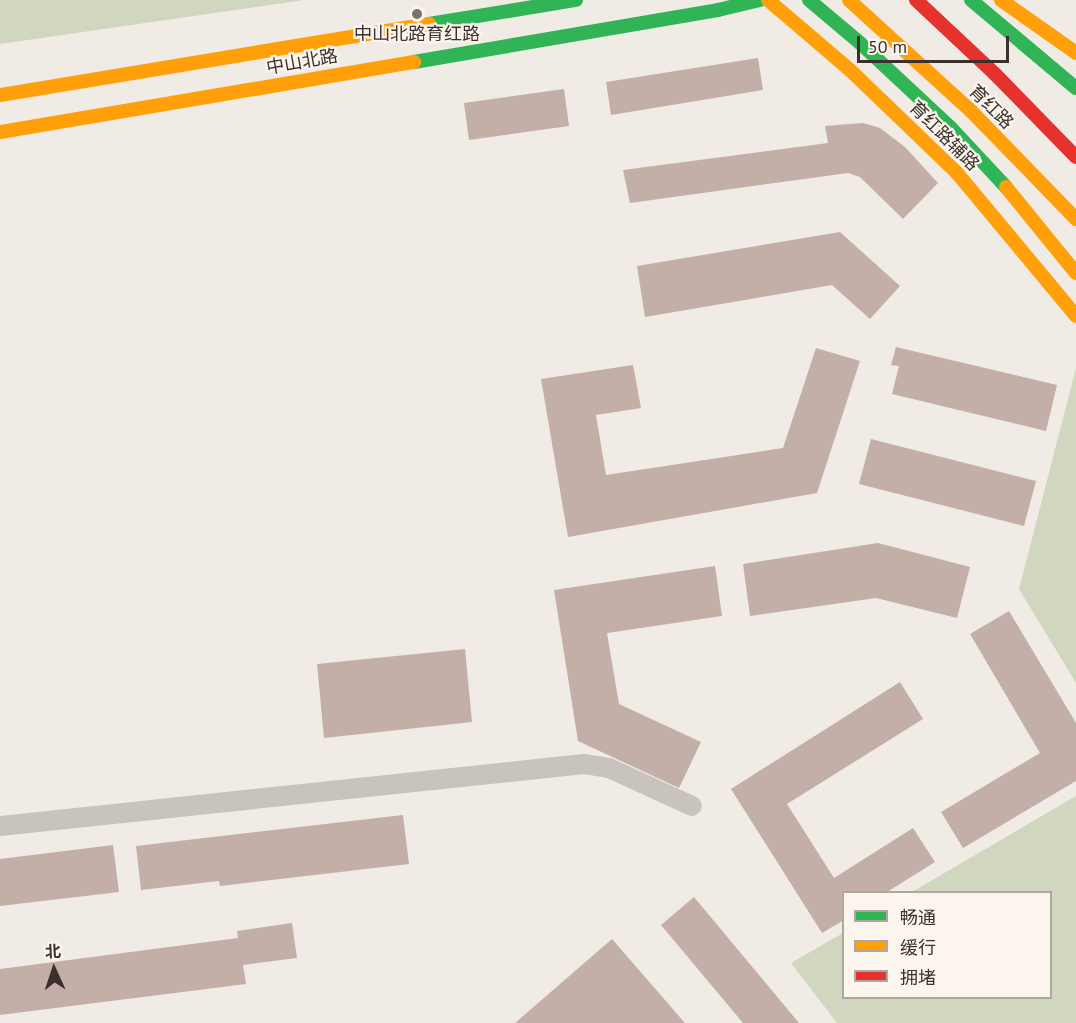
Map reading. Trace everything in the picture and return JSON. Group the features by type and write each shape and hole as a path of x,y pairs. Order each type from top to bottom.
{"main road":[{"name":"中山北路","path":"0,95 576,0"},
{"name":"中山北路","path":"0,132 718,10 764,0"},
{"name":"育红路辅路","path":"764,0 850,70 957,173 1076,316"},
{"path":"808,0 860,43 951,129 1008,189 1076,252"},
{"name":"育红路","path":"849,0 971,111 1076,219"},
{"name":"育红路","path":"916,0 995,74 1076,157"},
{"path":"971,0 1076,87"},
{"path":"980,0 1076,70"},
{"path":"1001,0 1076,53"},
{"path":"1008,189 1076,273"}],"street":[{"path":"0,826 584,764 609,768 692,806"}],"green space":[{"path":"0,0 304,0 0,44"},
{"path":"1076,368 1076,683 1019,589"},
{"path":"1076,796 1076,1023 837,1023 791,963 842,934 842,999 1052,999 1052,891 914,891"}],"building":[{"path":"758,58 763,90 611,115 606,82"},
{"path":"564,89 569,126 469,140 464,103"},
{"path":"863,123 880,128 905,147 938,183 903,219 860,177 848,173 630,203 623,170 828,143 825,126"},
{"path":"840,232 900,286 870,319 832,285 645,317 637,266"},
{"path":"896,347 1057,385 1046,431 892,394 899,366 891,365"},
{"path":"816,348 860,361 817,493 568,537 541,379 633,365 641,408 596,415 606,475 783,448"},
{"path":"871,439 1036,481 1024,526 859,484"},
{"path":"878,543 970,567 957,618 876,598 750,616 743,564"},
{"path":"715,566 722,616 607,633 619,704 701,742 679,788 578,741 554,590"},
{"path":"1009,611 1076,723 1076,781 963,848 941,812 1040,753 970,634"},
{"path":"465,649 472,722 324,738 317,664"},
{"path":"900,682 923,719 787,804 834,878 913,828 935,862 889,891 842,891 842,921 822,933 731,789"},
{"path":"403,815 409,864 220,886 219,881 141,890 136,846"},
{"path":"113,845 119,892 0,906 0,859"},
{"path":"694,897 799,1023 743,1023 661,925"},
{"path":"292,923 297,958 243,965 246,984 0,1015 0,969 238,938 237,931"},
{"path":"612,939 685,1023 515,1023"}],"traffic: fast":[{"path":"429,24 576,0"},
{"path":"414,62 718,10 760,0"},
{"path":"809,0 860,43 951,128 1006,187"},
{"path":"971,0 1076,88"}],"traffic: slow":[{"path":"768,0 850,70 957,173 1076,316"},
{"path":"849,0 971,111 1076,219"},
{"path":"1001,0 1076,53"},
{"path":"0,95 429,24"},
{"path":"0,132 414,62"},
{"path":"1006,187 1076,273"}],"traffic: jam":[{"path":"916,0 995,74 1076,157"}],"place":[{"name":"中山北路育红路","path":"417,14"}]}
